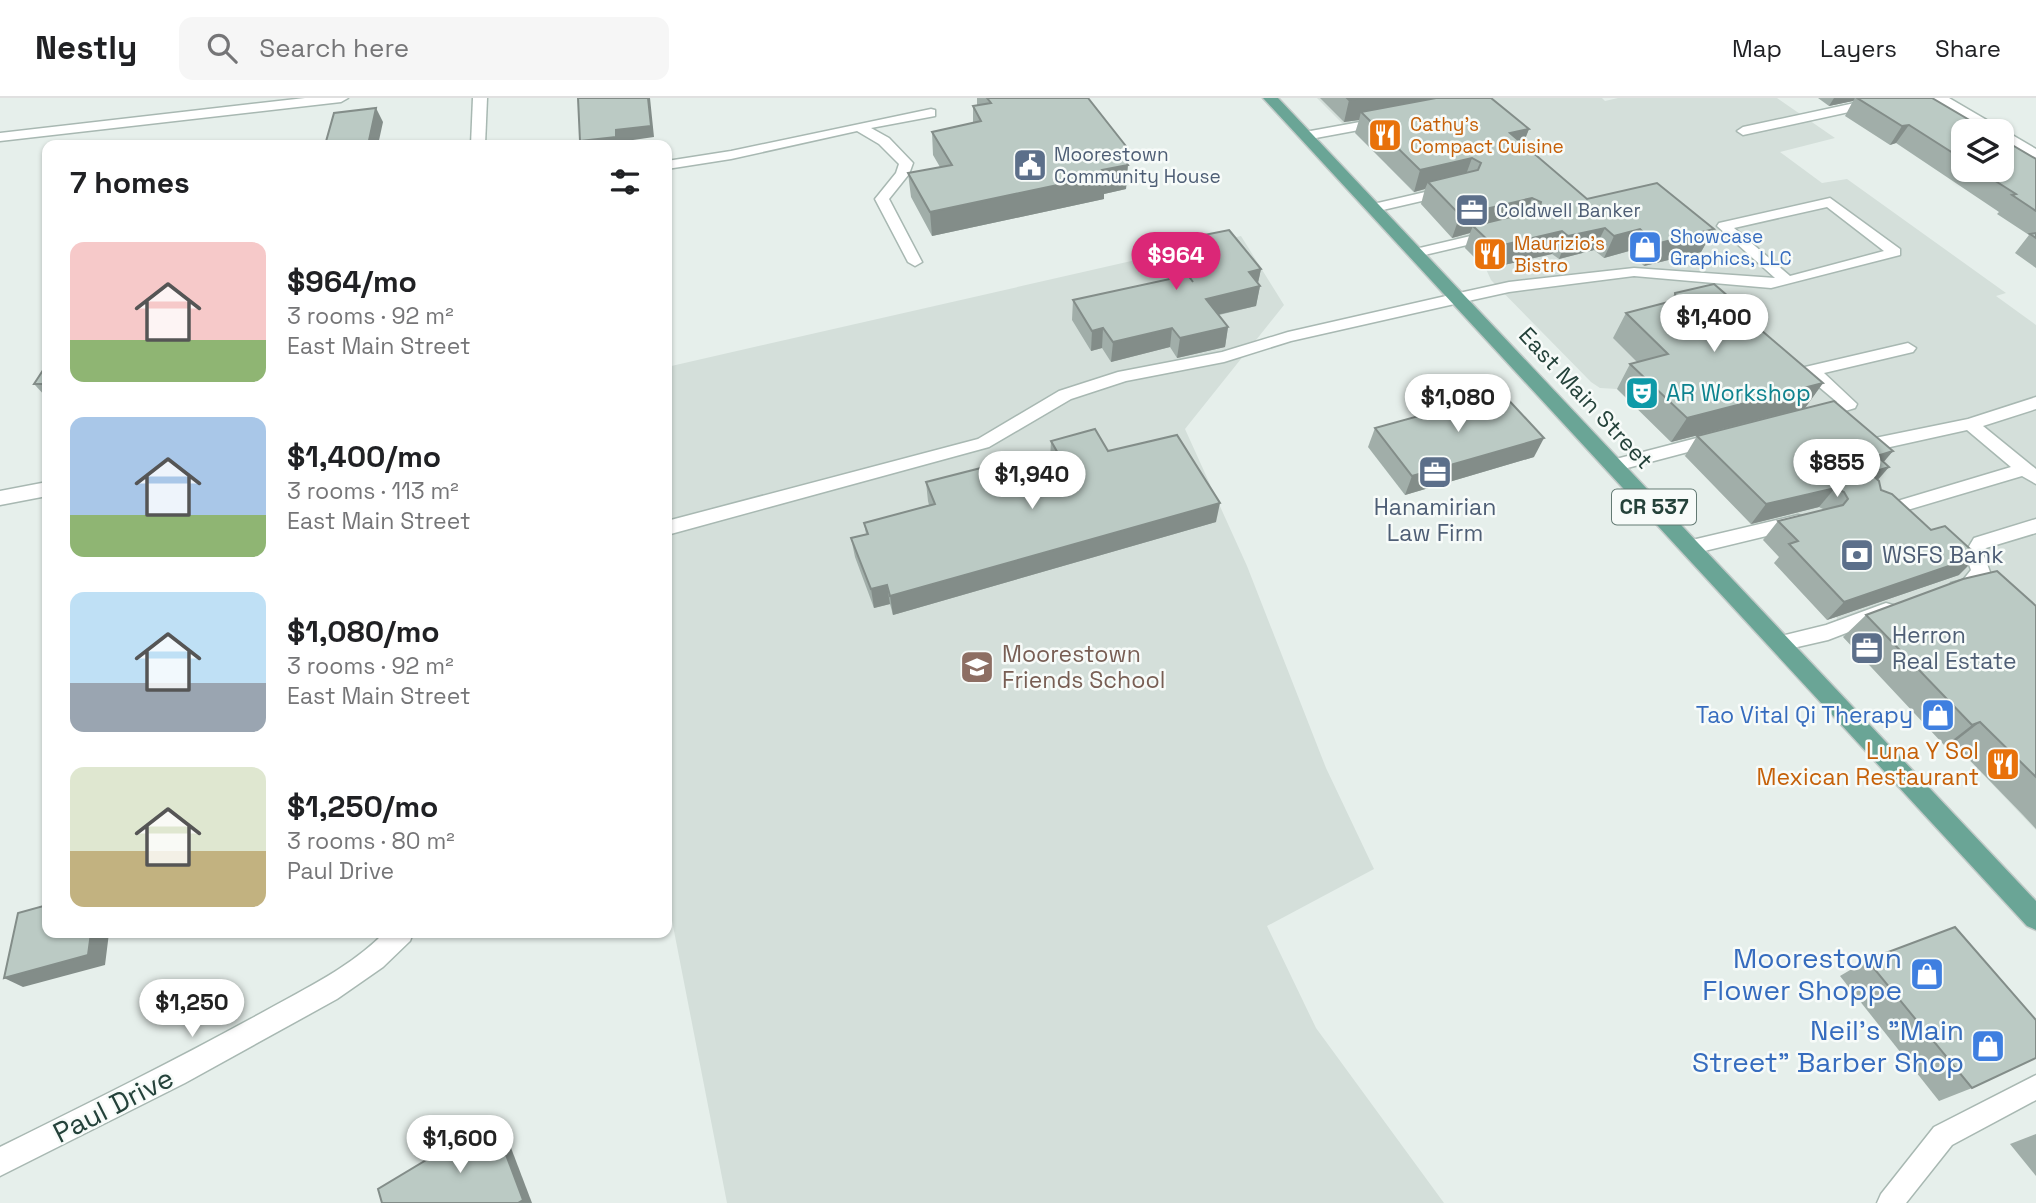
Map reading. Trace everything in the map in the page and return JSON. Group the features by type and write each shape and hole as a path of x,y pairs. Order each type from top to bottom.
{"main road":[{"name":"East Main Street","path":"1270,98 1616,465 2036,918"}],"street":[{"path":"0,137 341,98"},
{"path":"478,140 480,98"},
{"path":"1939,98 1975,119"},
{"path":"2014,142 2036,155"},
{"path":"0,498 42,490"},
{"name":"Paul Drive","path":"0,1162 217,1052 336,985 396,938"}],"lane":[{"path":"1743,131 1895,98"},
{"path":"672,164 731,155 931,113"},
{"path":"1305,136 1399,119"},
{"path":"859,127 884,141 906,163 902,174 882,199 915,262"},
{"path":"1374,208 1465,187"},
{"path":"672,527 983,443 1065,395 1124,376 1224,357 1288,337 1459,298 1508,287 1634,272 1692,278 1787,281 1895,252 1830,202 1724,226 1787,281"},
{"path":"1416,253 1511,230"},
{"path":"1908,348 1811,371 1849,404 1834,418 1872,445 1970,424 2036,403"},
{"path":"1970,424 2030,474"},
{"path":"1616,465 1728,436"},
{"path":"1872,503 1894,508 2030,474"},
{"path":"1692,547 1820,517"},
{"path":"1937,593 1969,585 1980,572 1974,553 1980,543 2036,526"},
{"path":"1780,643 1828,632 1903,604"},
{"path":"1890,1203 1943,1136 2036,1087"}],"shaded area":[{"path":"1317,98 1602,98 1605,101 1618,98 1777,98 1835,138 1780,152 1822,183 1847,179 2006,293 1996,296 2036,325 2036,830 1953,743 1945,746 1844,638 1836,616 1812,592 1804,595 1774,563 1782,560 1683,454 1617,389 1600,388 1591,382 1491,280 1486,269 1421,204 1416,195 1387,165 1389,159 1362,132 1342,123"},
{"name":"Moorestown Friends School","path":"1241,236 1284,305 1185,429 1247,566 1326,768 1374,869 1267,926 1316,1028 1444,1203 727,1203 672,921 672,366"}],"building":[{"path":"578,98 648,98 651,126 616,130 616,137 580,140"},
{"name":"Moorestown Community House","path":"987,98 1088,98 1129,150 1119,152 1128,165 1102,170 1105,175 930,212 908,173 952,165 932,132 981,121 973,106 991,103"},
{"path":"1436,98 1491,98 1529,129 1510,133 1587,199 1657,183 1714,229 1656,244 1640,229 1614,236 1605,228 1568,236 1562,231 1495,247 1473,226 1539,210 1541,202 1532,198 1460,215 1428,182 1478,170 1481,163 1472,158 1420,170 1361,112"},
{"path":"1857,98 1932,98 1968,119 1951,119 1951,152 1909,125 1902,126"},
{"path":"376,108 369,140 326,140 334,113"},
{"path":"2014,146 2036,159 2036,211 2012,195 2016,194 1997,182 2014,182"},
{"path":"1229,230 1261,269 1249,272 1260,286 1206,299 1228,327 1180,338 1172,328 1113,342 1103,328 1092,331 1073,300 1188,275 1164,243"},
{"path":"1714,284 1752,317 1747,318 1823,383 1687,418 1630,364 1668,354 1626,313 1676,300 1675,293"},
{"path":"42,372 42,384 34,384"},
{"path":"1502,393 1544,438 1412,476 1375,428"},
{"path":"1834,401 1893,451 1877,456 1889,467 1870,473 1879,481 1881,490 1892,494 1931,530 1945,526 1978,556 1844,602 1789,544 1798,541 1778,521 1843,505 1848,499 1844,492 1835,488 1766,504 1697,436"},
{"path":"1095,429 1108,451 1177,435 1220,503 890,596 887,585 871,589 851,538 868,534 864,523 935,504 926,482 981,468 989,483 1063,462 1051,441"},
{"path":"1997,571 2036,606 2036,777 1980,722 1972,725 1866,615 1963,579"},
{"path":"42,906 42,938 90,938 88,955 4,978 18,913"},
{"path":"1955,927 2036,1020 2036,1058 1972,1088 1867,960"},
{"path":"493,1120 523,1200 518,1203 382,1203 378,1189"}],"place":[{"name":"Cathy's Compact Cuisine","path":"1385,135"},
{"name":"Moorestown Community House","path":"1030,165"},
{"name":"Coldwell Banker","path":"1472,210"},
{"name":"Showcase Graphics, LLC","path":"1645,247"},
{"name":"Maurizio's Bistro","path":"1490,254"},
{"name":"AR Workshop","path":"1642,393"},
{"name":"Hanamirian Law Firm","path":"1435,472"},
{"name":"WSFS Bank","path":"1857,555"},
{"name":"Herron Real Estate","path":"1867,648"},
{"name":"Moorestown Friends School","path":"977,667"},
{"name":"Tao Vital Qi Therapy","path":"1938,715"},
{"name":"Luna Y Sol Mexican Restaurant","path":"2003,764"},
{"name":"Moorestown Flower Shoppe","path":"1927,974"},
{"name":"Neil's \"Main Street\" Barber Shop","path":"1988,1046"}]}
